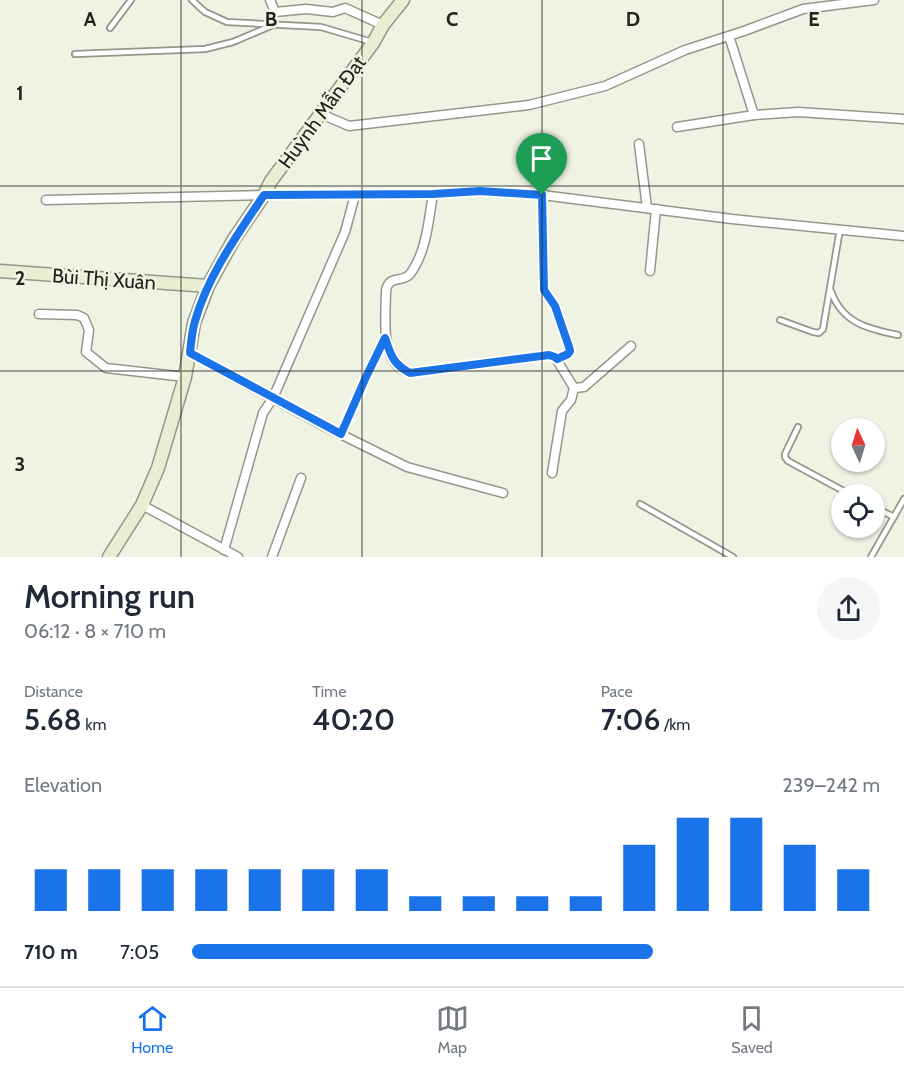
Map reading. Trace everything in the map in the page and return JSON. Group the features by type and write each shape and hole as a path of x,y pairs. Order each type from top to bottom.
{"main road":[{"name":"Huỳnh Mẫn Đạt","path":"109,557 142,505 158,468 185,377 194,323 208,286 272,181 403,0"},
{"name":"Bùi Thị Xuân","path":"0,271 208,286"}],"street":[{"path":"270,0 275,12 312,9 333,12 345,8 383,26"},
{"path":"321,114 349,126 529,105 605,86 685,50 803,9 874,0"},
{"path":"729,36 754,115"},
{"path":"677,127 754,115 798,112 904,119"},
{"path":"639,144 651,209 650,272"},
{"path":"46,200 433,194 480,191 542,195 741,220 904,236"},
{"path":"341,434 385,338 387,284 408,276 415,267 426,234 433,194"},
{"path":"224,550 263,412 273,398 345,232 355,195"},
{"path":"542,195 544,290 555,306 570,351 557,359"},
{"path":"39,314 77,315 84,318 89,330 86,352 106,368 185,377"},
{"path":"385,338 395,363 410,373 549,355 555,357 574,388 572,400 562,411 552,473"},
{"path":"574,388 584,387 631,345"},
{"path":"190,353 407,467 502,493"},
{"path":"272,557 301,478"},
{"path":"142,505 238,557"}],"lane":[{"path":"110,28 131,0"},
{"path":"192,0 205,12 227,22 321,27 373,42"},
{"path":"75,54 205,49 233,42 273,25"},
{"path":"780,320 813,332 819,333 823,329 840,229"},
{"path":"830,289 834,300 848,318 872,330 898,335"},
{"path":"798,427 785,454 788,461 831,484"},
{"path":"871,557 904,499"},
{"path":"640,504 733,557"},
{"path":"885,512 894,517"}],"route":[{"path":"480,191 542,195 544,290 555,306 570,351 557,359 549,355 410,373 395,363 385,338 341,434 190,353 194,323 208,286 234,240 264,195 433,194 480,191"}]}
